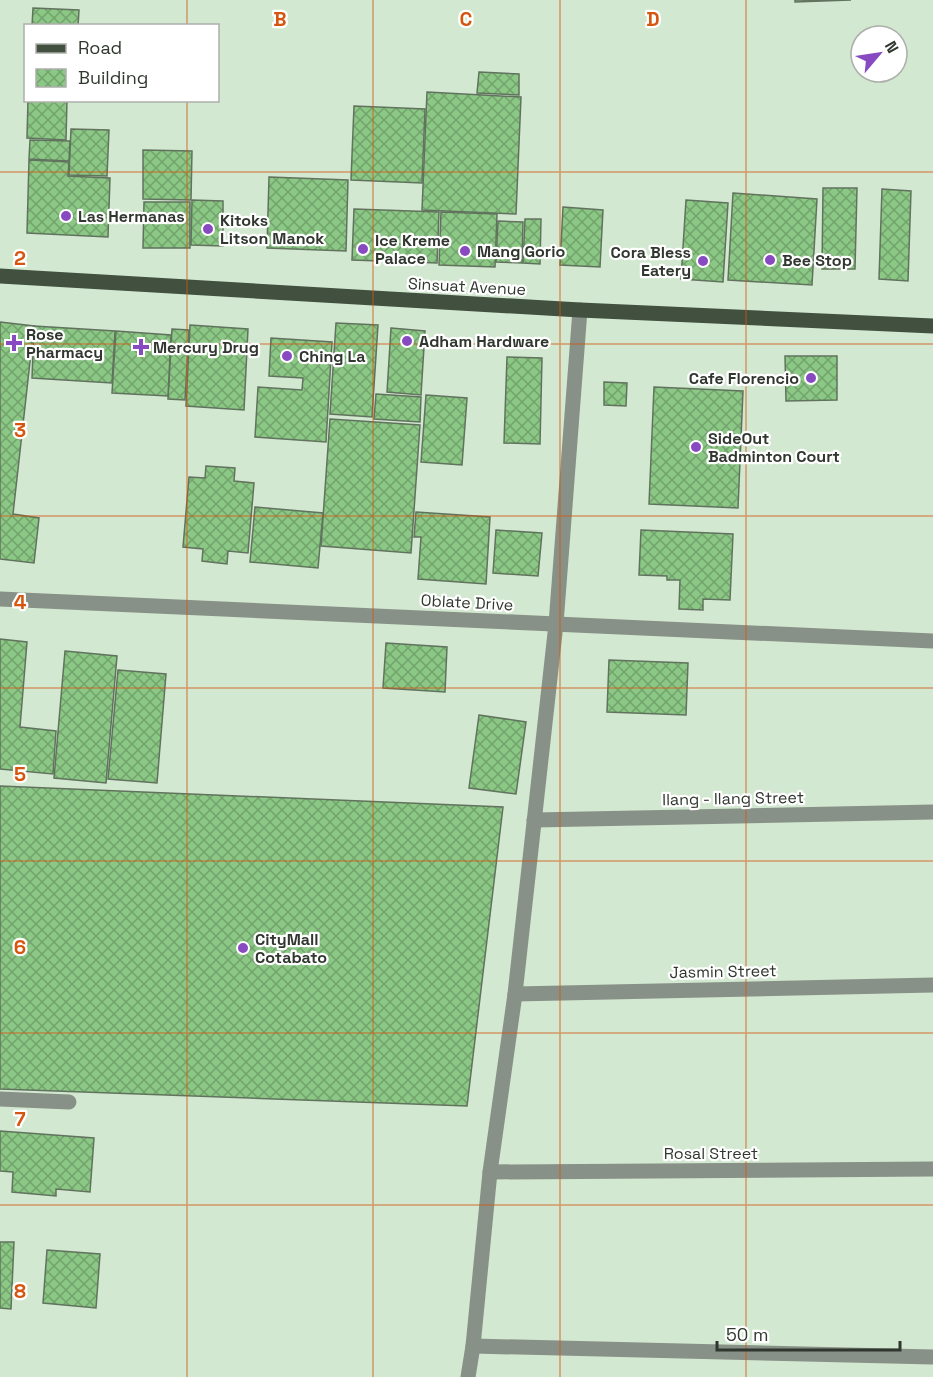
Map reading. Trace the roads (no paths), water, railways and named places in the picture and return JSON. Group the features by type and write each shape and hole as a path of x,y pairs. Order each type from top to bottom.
{"main road":[{"name":"Sinsuat Avenue","path":"0,276 580,310 933,326"}],"street":[{"path":"468,1377 490,1172 515,994 556,624 580,310"},
{"name":"Oblate Drive","path":"0,599 933,641"},
{"name":"Ilang - Ilang Street","path":"534,820 933,812"},
{"name":"Jasmin Street","path":"515,994 933,985"},
{"path":"0,1099 69,1102"},
{"name":"Rosal Street","path":"490,1172 933,1169"},
{"path":"473,1346 933,1357"}],"place":[{"name":"Las Hermanas","path":"66,216"},
{"name":"Kitoks Litson Manok","path":"208,229"},
{"name":"Ice Kreme Palace","path":"363,249"},
{"name":"Mang Gorio","path":"465,251"},
{"name":"Bee Stop","path":"770,260"},
{"name":"Cora Bless Eatery","path":"703,261"},
{"name":"Adham Hardware","path":"407,341"},
{"name":"Rose Pharmacy","path":"14,343"},
{"name":"Mercury Drug","path":"141,347"},
{"name":"Ching La","path":"287,356"},
{"name":"Cafe Florencio","path":"811,378"},
{"name":"SideOut Badminton Court","path":"696,447"},
{"name":"CityMall Cotabato","path":"243,948"}]}
